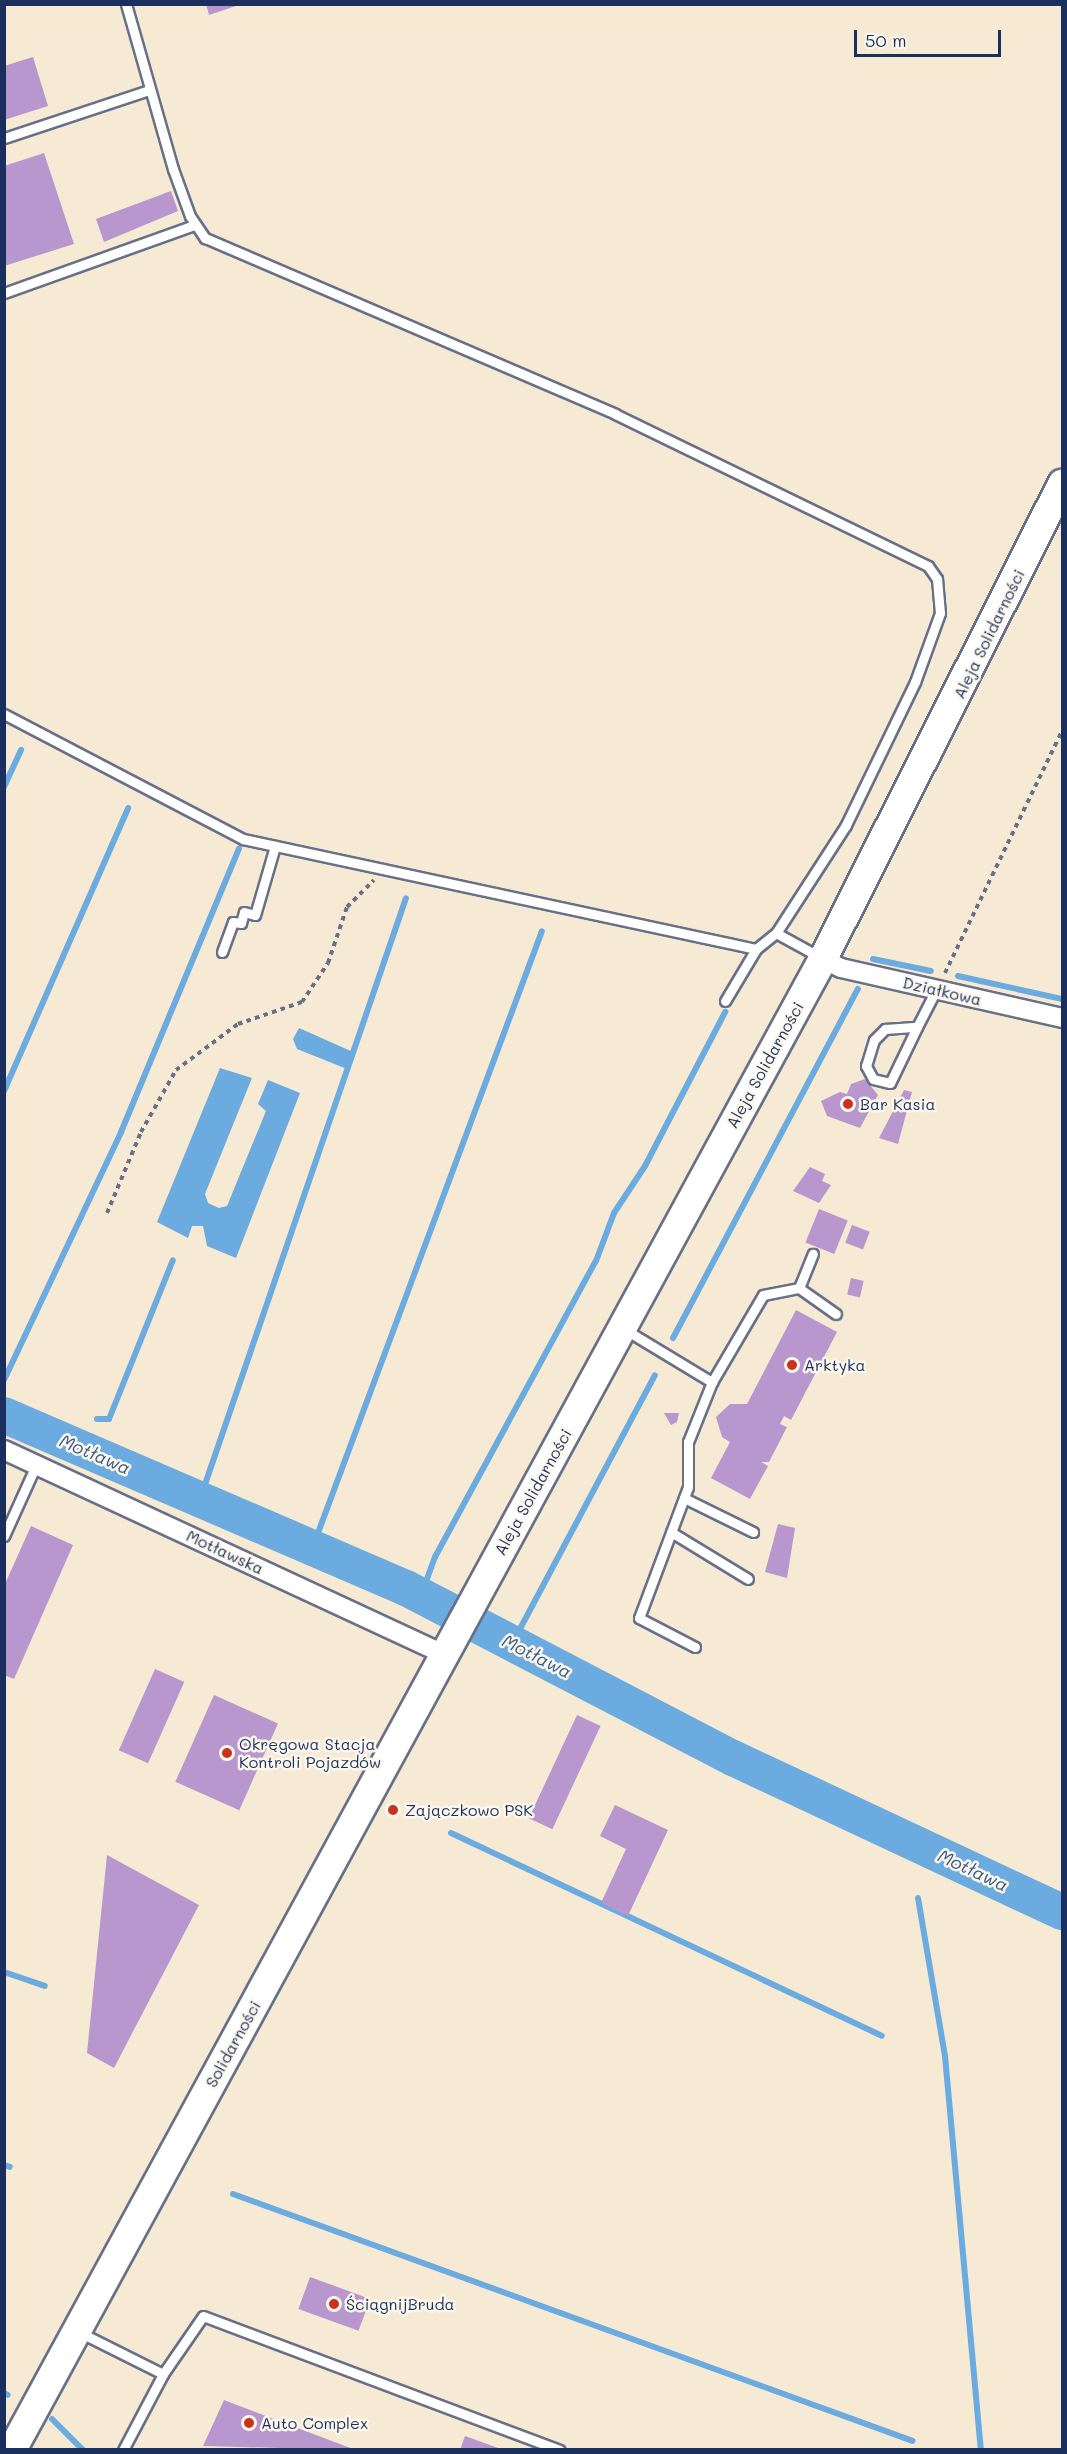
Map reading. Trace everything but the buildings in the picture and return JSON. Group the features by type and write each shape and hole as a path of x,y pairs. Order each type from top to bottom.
{"main road":[{"name":"Aleja Solidarności","path":"449,1647 824,959 1062,484"},
{"name":"Solidarności","path":"12,2450 449,1647"}],"street":[{"name":"Działkowa","path":"824,959 841,968 1062,1018"},
{"name":"Motławska","path":"4,1450 449,1647"}],"lane":[{"path":"126,4 149,90 194,225 219,247 615,414 928,566 937,579 940,613 915,681 846,825 776,933 756,949 725,1001"},
{"path":"4,138 149,90"},
{"path":"4,293 194,225"},
{"path":"4,714 243,839 756,949"},
{"path":"222,952 233,922 241,923 244,912 255,915 275,846"},
{"path":"776,933 824,959"},
{"path":"917,1027 885,1029 874,1040 866,1066 873,1079 890,1083 936,990"},
{"path":"799,1288 813,1254"},
{"path":"695,1647 639,1618 684,1498 688,1442 712,1382 763,1296 799,1288 836,1314"},
{"path":"622,1328 712,1382"},
{"path":"4,1536 36,1465"},
{"path":"684,1498 753,1532"},
{"path":"671,1532 748,1579"},
{"path":"123,2450 163,2374 203,2316 560,2450"},
{"path":"77,2331 163,2374"}],"path":[{"path":"936,990 1062,730"},
{"path":"107,1213 145,1124 176,1070 238,1024 302,1002 328,963 347,907 363,886 396,870"}],"water":[{"path":"299,1028 353,1052 347,1069 297,1049 293,1039"},
{"path":"220,1068 252,1078 205,1194 208,1203 219,1208 227,1206 266,1111 258,1104 268,1080 300,1093 236,1258 207,1246 203,1226 192,1226 188,1238 157,1222"}],"waterway":[{"path":"4,787 21,750"},
{"path":"4,1091 128,808"},
{"path":"4,1380 121,1132 239,849"},
{"path":"200,1499 406,898"},
{"path":"312,1549 542,931"},
{"path":"873,959 931,971"},
{"path":"958,976 1062,999"},
{"path":"673,1338 858,989"},
{"path":"421,1595 435,1557 596,1261 614,1213 645,1166 725,1012"},
{"path":"97,1419 109,1419 173,1260"},
{"path":"513,1642 655,1375"},
{"name":"Motława","path":"4,1415 406,1588 733,1758 1062,1912"},
{"path":"451,1833 882,2036"},
{"path":"918,1898 945,2056 981,2450"},
{"path":"4,1972 45,1986"},
{"path":"4,2165 10,2167"},
{"path":"233,2194 913,2441"},
{"path":"4,2393 8,2395"},
{"path":"52,2419 83,2450"}],"place":[{"name":"Bar Kasia","path":"848,1104"},
{"name":"Arktyka","path":"792,1365"},
{"name":"Okręgowa Stacja Kontroli Pojazdów","path":"227,1753"},
{"name":"Zajączkowo PSK","path":"393,1810"},
{"name":"ŚciągnijBruda","path":"334,2304"},
{"name":"Auto Complex","path":"249,2423"}]}
